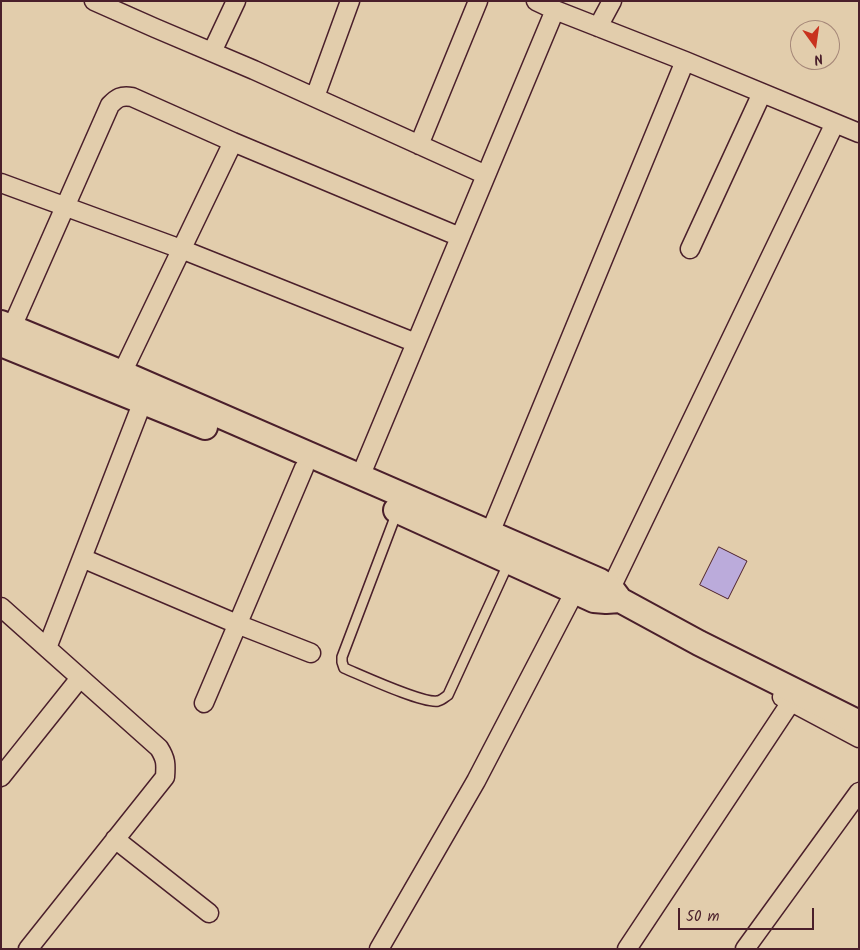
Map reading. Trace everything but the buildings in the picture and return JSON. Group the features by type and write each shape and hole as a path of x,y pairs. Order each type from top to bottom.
{"main road":[{"path":"9,340 143,401 304,468 594,600 612,596"},
{"path":"9,340 122,373 600,581 612,596 699,643 859,723"}],"street":[{"path":"94,1 117,6 212,52 486,175"},
{"path":"212,52 236,1"},
{"path":"315,97 350,1"},
{"path":"419,145 478,1"},
{"path":"536,1 554,10 685,61 859,133"},
{"path":"598,27 612,1"},
{"path":"360,477 554,10"},
{"path":"490,533 685,61"},
{"path":"690,249 762,93"},
{"path":"9,340 110,105 116,99 123,96 132,97 232,142 460,237"},
{"path":"835,123 612,596 791,702 859,738"},
{"path":"122,373 232,142"},
{"path":"1,183 181,249 416,343"},
{"path":"47,648 143,401"},
{"path":"204,703 304,468"},
{"path":"82,558 237,624 311,653"},
{"path":"383,947 476,781 575,591"},
{"path":"1,607 159,748 164,756 166,765 165,776 28,949"},
{"path":"1,777 80,678"},
{"path":"631,947 791,702"},
{"path":"745,949 859,792"},
{"path":"115,839 209,913"}],"lane":[{"path":"398,511 342,657 344,668 390,688 431,702 440,701 448,694 509,561"}]}
